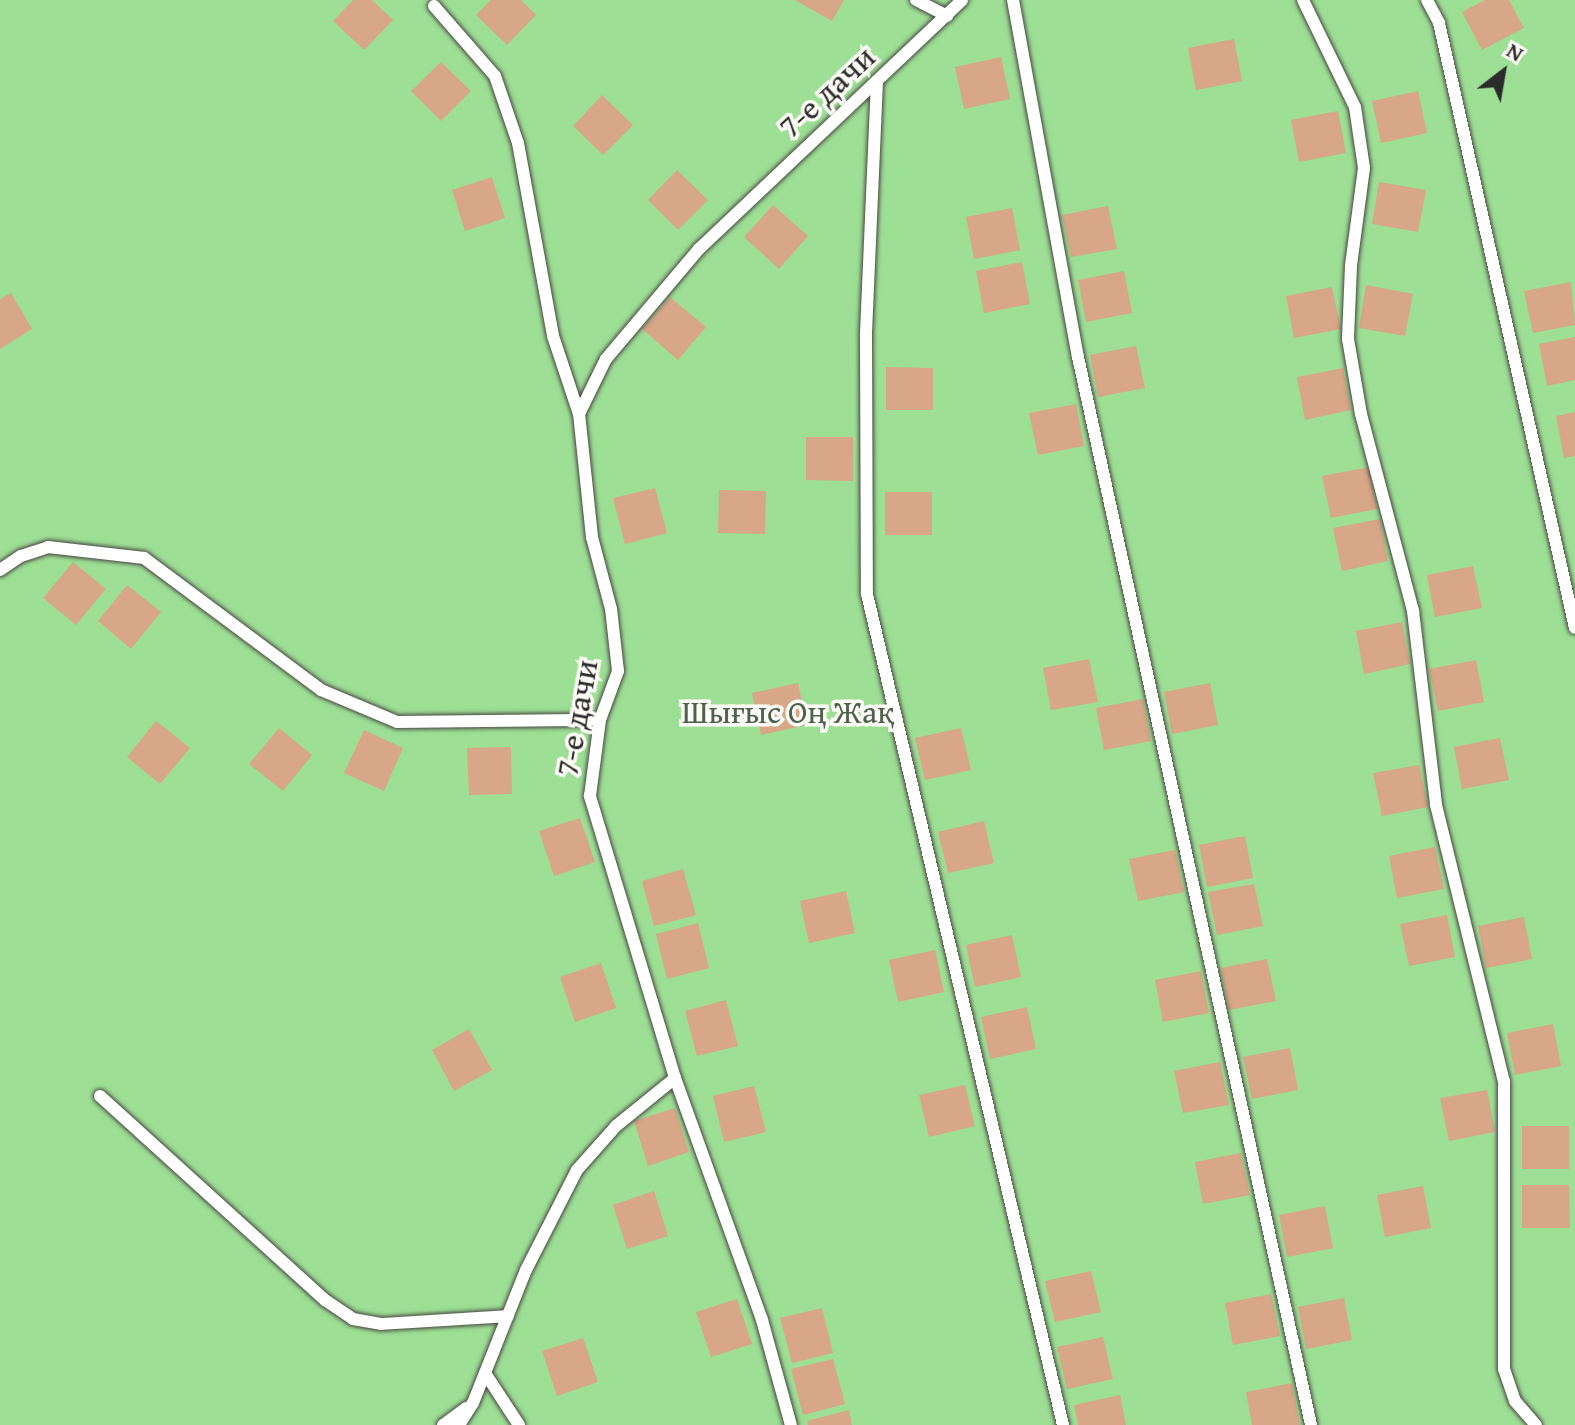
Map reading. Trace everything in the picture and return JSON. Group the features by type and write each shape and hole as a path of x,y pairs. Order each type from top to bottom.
{"lane":[{"path":"916,0 947,16"},
{"name":"7-е дачи","path":"791,1425 762,1320 675,1078 590,796 600,720 618,671 611,609 592,537 579,414 606,359 699,249 962,0"},
{"path":"1013,0 1078,357 1311,1425"},
{"path":"1303,0 1355,107 1364,168 1351,266 1348,339 1361,414 1413,611 1436,805 1504,1081 1504,1369 1515,1401 1536,1425"},
{"path":"1427,0 1439,23 1575,628"},
{"path":"434,6 495,76 518,143 553,336 579,414"},
{"path":"877,81 866,337 867,594 1063,1425"},
{"path":"0,570 21,556 48,547 144,558 321,690 397,722 600,720"},
{"path":"459,1425 473,1403 526,1270 577,1170 616,1126 675,1078"},
{"path":"100,1096 325,1300 353,1319 381,1324 508,1316"},
{"path":"485,1373 519,1425"},
{"path":"443,1425 473,1403"}],"green space":[{"name":"Шығыс Оң Жақ","path":"0,0 1575,0 1575,1425 0,1425"}],"building":[{"path":"353,0 372,0 393,20 364,50 333,21"},
{"path":"491,0 521,0 536,15 507,45 476,15"},
{"path":"795,0 844,0 832,21"},
{"path":"1485,0 1509,0 1524,28 1482,50 1462,12"},
{"path":"1234,39 1242,81 1196,90 1188,48"},
{"path":"1001,57 1010,99 964,109 955,67"},
{"path":"441,62 471,91 441,121 411,91"},
{"path":"1418,91 1427,133 1381,143 1372,101"},
{"path":"602,95 633,125 603,155 573,126"},
{"path":"1338,111 1346,153 1299,162 1291,120"},
{"path":"677,170 708,200 678,230 648,200"},
{"path":"492,177 505,218 465,231 452,190"},
{"path":"1379,182 1426,190 1418,232 1372,224"},
{"path":"773,205 808,236 779,269 744,237"},
{"path":"1108,206 1117,249 1071,257 1062,215"},
{"path":"1012,208 1020,250 974,259 966,217"},
{"path":"1022,262 1030,304 984,313 976,271"},
{"path":"1124,271 1132,313 1086,322 1078,280"},
{"path":"1571,282 1575,325 1533,333 1524,291"},
{"path":"1366,285 1413,294 1405,336 1359,328"},
{"path":"1332,287 1341,329 1294,338 1286,296"},
{"path":"11,293 32,329 0,349 0,299"},
{"path":"670,297 706,327 678,360 642,329"},
{"path":"1575,337 1575,380 1547,386 1539,344"},
{"path":"1136,346 1145,388 1098,397 1090,355"},
{"path":"886,367 933,368 933,410 886,410"},
{"path":"1343,368 1351,410 1305,420 1297,377"},
{"path":"1076,404 1084,446 1038,455 1029,413"},
{"path":"1575,412 1575,456 1564,458 1556,416"},
{"path":"806,437 853,437 853,481 806,480"},
{"path":"1369,467 1377,509 1331,518 1322,476"},
{"path":"655,488 667,533 625,544 613,498"},
{"path":"719,490 766,491 765,534 718,533"},
{"path":"885,492 932,492 932,535 885,535"},
{"path":"1380,519 1388,561 1342,571 1333,528"},
{"path":"73,562 106,589 76,625 43,598"},
{"path":"1473,566 1482,608 1435,617 1427,575"},
{"path":"127,585 161,612 131,649 98,621"},
{"path":"1402,622 1410,664 1364,674 1356,631"},
{"path":"1089,659 1098,702 1051,710 1043,668"},
{"path":"1476,660 1484,702 1438,711 1429,669"},
{"path":"798,683 807,725 761,735 752,693"},
{"path":"1210,683 1218,725 1172,734 1164,692"},
{"path":"1143,699 1151,741 1104,750 1096,708"},
{"path":"156,721 190,748 160,784 127,757"},
{"path":"279,728 312,755 283,791 249,764"},
{"path":"961,728 971,770 925,780 915,738"},
{"path":"364,730 403,748 384,791 344,773"},
{"path":"1500,738 1509,780 1462,789 1454,747"},
{"path":"511,747 512,794 469,795 467,748"},
{"path":"1419,765 1428,807 1382,816 1373,773"},
{"path":"580,818 595,862 554,876 539,831"},
{"path":"984,821 994,863 948,873 938,832"},
{"path":"1245,836 1253,878 1207,887 1199,845"},
{"path":"1435,847 1444,889 1397,898 1389,856"},
{"path":"1175,850 1184,892 1138,901 1129,859"},
{"path":"683,869 696,915 654,926 642,881"},
{"path":"1254,884 1263,926 1217,935 1208,892"},
{"path":"846,891 855,933 809,943 800,901"},
{"path":"1447,915 1455,957 1409,966 1400,924"},
{"path":"1524,917 1532,959 1486,968 1478,926"},
{"path":"698,923 709,968 667,979 656,934"},
{"path":"1012,935 1021,977 975,987 966,945"},
{"path":"935,950 944,992 898,1002 889,960"},
{"path":"1267,959 1276,1001 1229,1010 1221,968"},
{"path":"601,963 616,1008 575,1022 560,977"},
{"path":"1201,971 1209,1013 1163,1022 1155,980"},
{"path":"726,1000 738,1046 697,1056 685,1011"},
{"path":"1027,1007 1036,1049 990,1059 981,1017"},
{"path":"1553,1024 1561,1066 1515,1075 1507,1033"},
{"path":"469,1029 492,1070 454,1091 432,1050"},
{"path":"1290,1048 1298,1090 1252,1099 1243,1057"},
{"path":"1220,1062 1229,1105 1183,1113 1174,1071"},
{"path":"965,1085 975,1126 929,1137 919,1095"},
{"path":"754,1086 766,1132 724,1142 713,1096"},
{"path":"1487,1090 1495,1132 1449,1141 1440,1098"},
{"path":"675,1108 689,1152 648,1166 634,1121"},
{"path":"1522,1126 1569,1126 1569,1169 1522,1169"},
{"path":"1241,1153 1250,1195 1203,1204 1195,1162"},
{"path":"1522,1185 1569,1185 1570,1228 1522,1228"},
{"path":"1423,1186 1431,1228 1385,1237 1377,1195"},
{"path":"654,1191 668,1236 627,1249 613,1205"},
{"path":"1325,1206 1333,1248 1287,1257 1279,1215"},
{"path":"1091,1271 1101,1312 1055,1322 1045,1281"},
{"path":"1271,1294 1280,1336 1233,1345 1225,1303"},
{"path":"1344,1298 1352,1340 1306,1349 1298,1307"},
{"path":"737,1299 752,1344 711,1357 696,1312"},
{"path":"822,1308 833,1353 792,1363 780,1318"},
{"path":"1103,1337 1113,1379 1067,1389 1057,1347"},
{"path":"583,1338 598,1382 557,1396 542,1351"},
{"path":"833,1359 845,1404 803,1415 791,1369"},
{"path":"1292,1383 1300,1425 1252,1425 1246,1392"},
{"path":"1120,1395 1126,1425 1078,1425 1074,1405"},
{"path":"849,1410 852,1425 808,1425 807,1421"}]}
